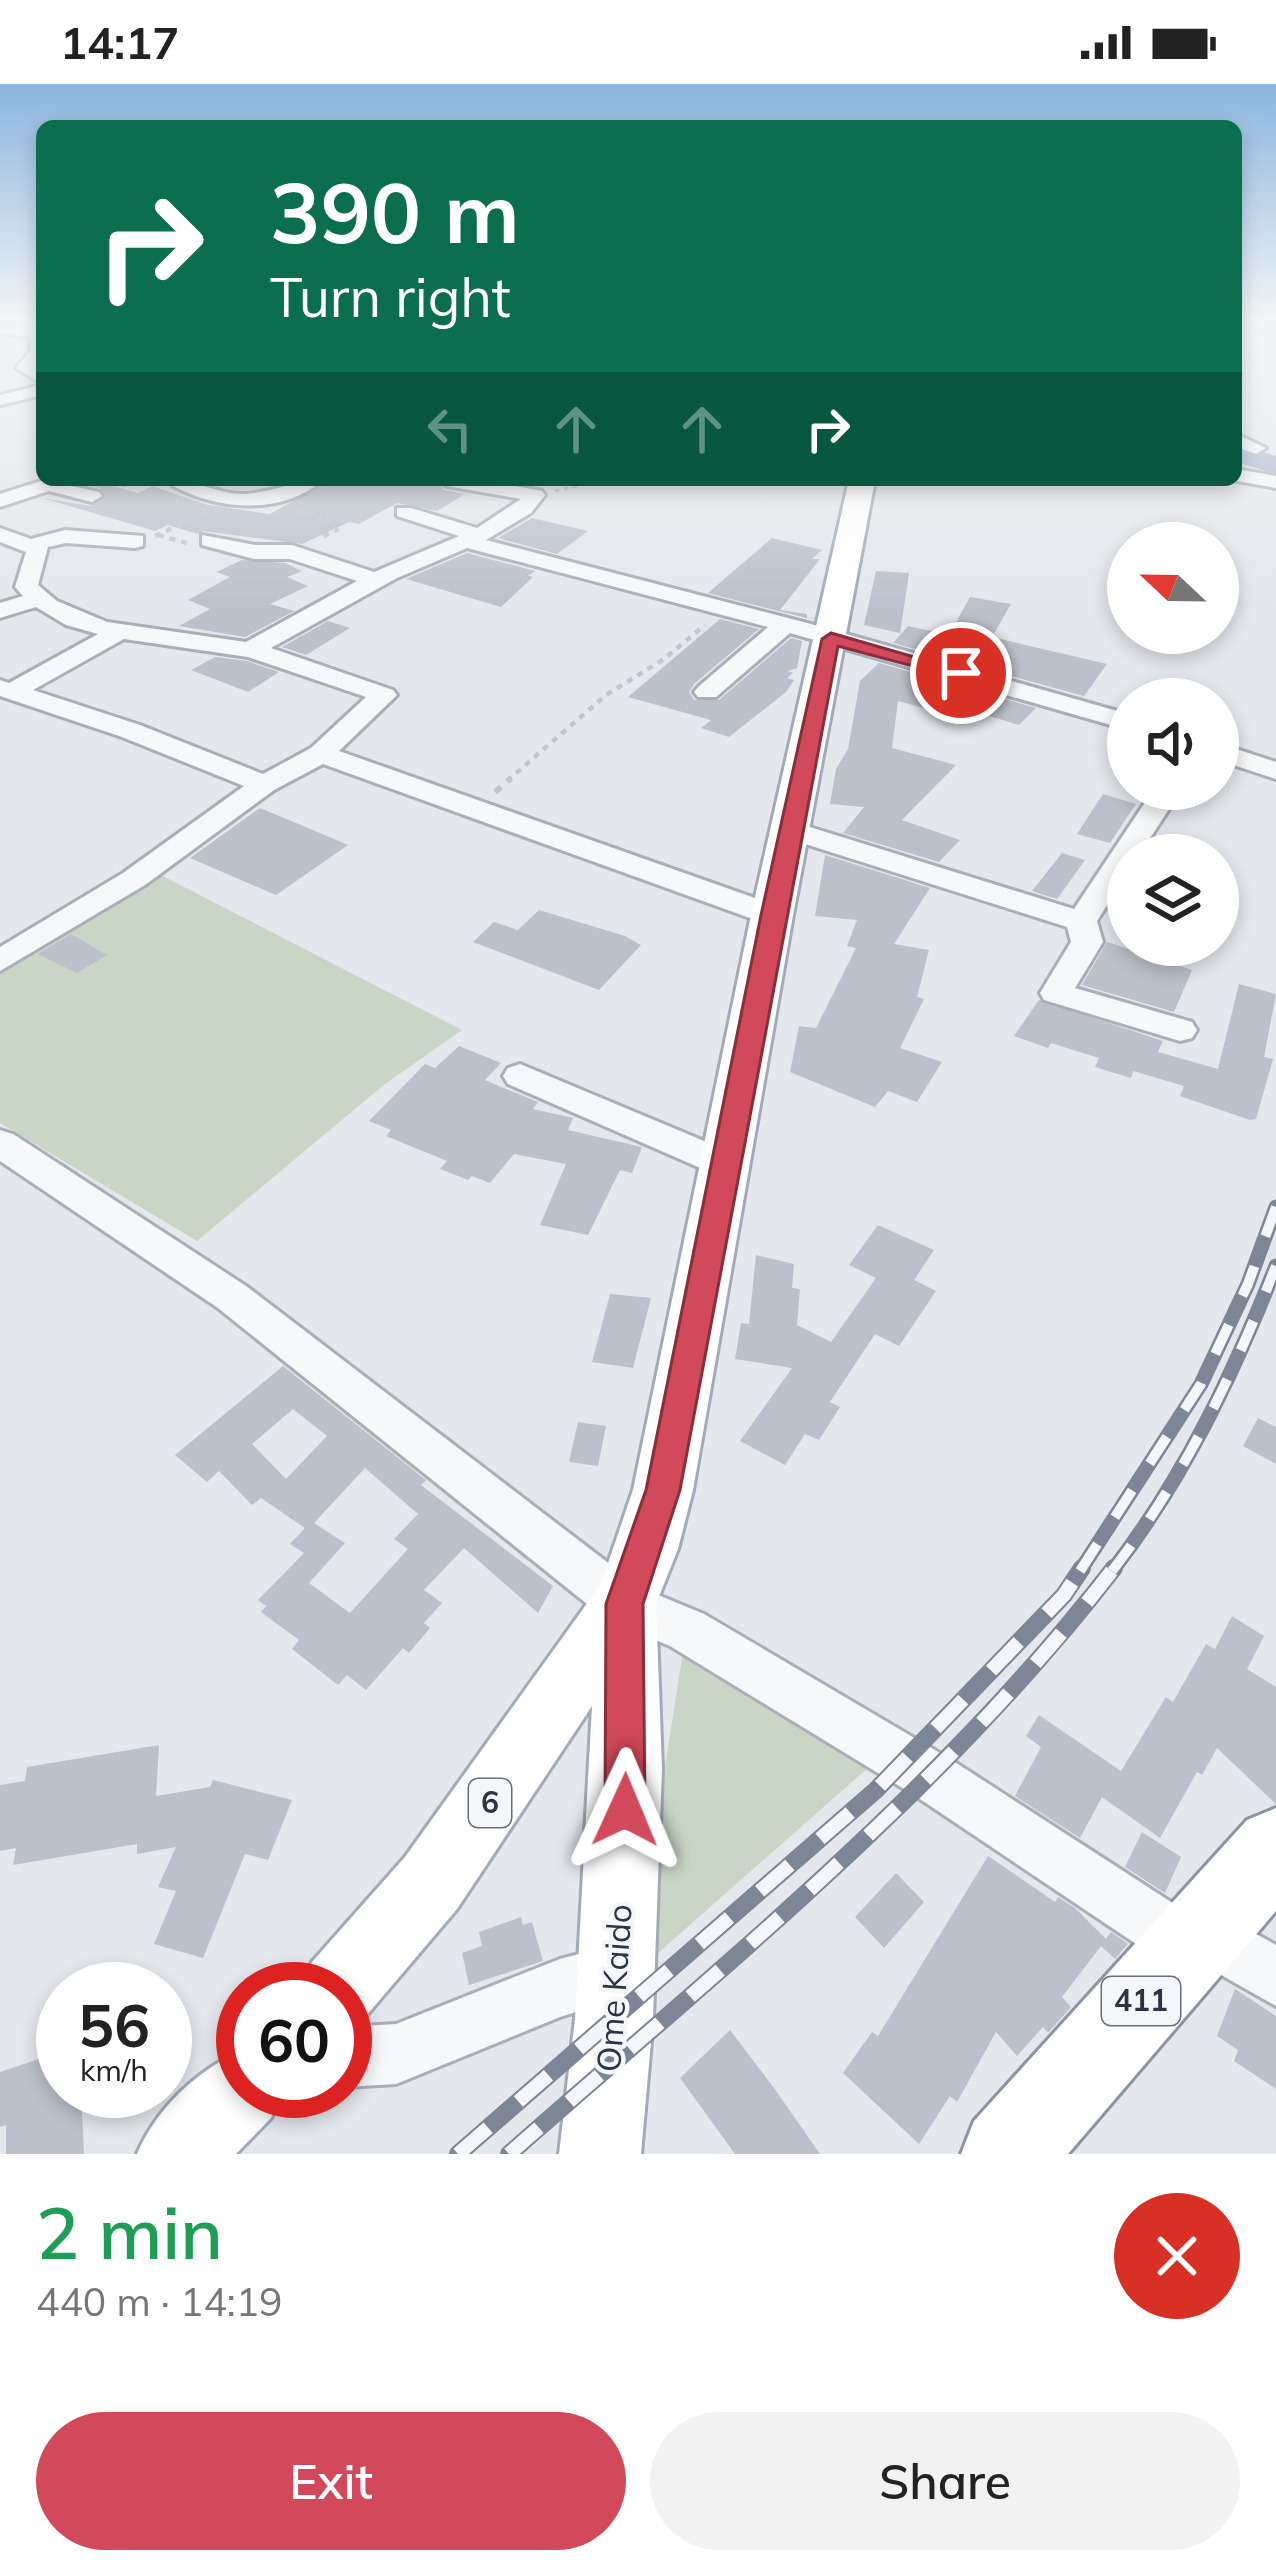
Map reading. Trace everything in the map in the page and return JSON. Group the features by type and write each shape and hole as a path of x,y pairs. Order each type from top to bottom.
{"highway":[{"name":"411","path":"1007,2154 1276,1849"}],"main road":[{"name":"Ome Kaido","path":"600,2154 617,1973 627,1769 624,1604 663,1490 772,915 861,486"},
{"name":"6","path":"362,1962 431,1883 624,1604"},
{"path":"178,2154 216,2117"}],"street":[{"path":"1242,476 1276,482"},
{"path":"0,501 45,486"},
{"path":"52,486 92,496"},
{"path":"187,486 231,501 280,498 302,486"},
{"path":"482,486 535,495"},
{"path":"250,650 430,552 471,538 519,512 535,495"},
{"path":"404,512 471,538 1107,716"},
{"path":"0,534 32,545 65,536 135,541"},
{"path":"292,552 320,538"},
{"path":"211,540 254,552 292,552 376,580"},
{"path":"0,961 134,879 263,784 321,754 384,695 250,650 182,636 118,633 74,618 37,599 26,587 38,554 32,545"},
{"path":"0,611 37,599"},
{"path":"706,692 785,625"},
{"path":"8,694 118,633"},
{"path":"8,694 131,731 263,784"},
{"path":"321,754 772,915"},
{"path":"1239,758 1276,770"},
{"path":"1154,810 1081,921 1087,942 1057,993 1180,1030"},
{"path":"790,830 1081,921"},
{"path":"520,1076 728,1165"},
{"path":"0,1143 232,1297 624,1604 687,1630 1195,1939 1276,1977"},
{"path":"372,2055 396,2054 560,1988 617,1973"}],"path":[{"path":"535,495 576,486"},
{"path":"280,498 290,508 332,523 338,530 320,538"},
{"path":"135,541 231,501"},
{"path":"473,809 548,751 606,695 728,610"}],"green space":[{"path":"155,872 462,1030 385,1084 197,1241 0,1123 0,970"},
{"path":"684,1646 877,1760 641,1968 643,1904"}],"building":[{"path":"91,486 138,493 152,486 208,505 270,514 321,486 440,486 465,494 437,511 397,503 359,524 349,522 302,544 198,534 168,525 155,531 42,498 91,506 106,497 100,488"},
{"path":"532,518 588,531 557,554 498,538"},
{"path":"772,538 822,550 780,610 807,614 807,618 708,593"},
{"path":"467,553 535,571 501,607 406,579"},
{"path":"242,560 285,563 302,571 287,577 308,586 270,604 294,611 245,637 179,626 210,609 188,600 230,577 216,572"},
{"path":"876,571 909,573 900,633 864,625"},
{"path":"970,597 1011,604 992,637 1107,664 1084,696 893,643 908,626 949,635"},
{"path":"720,619 759,629 694,684 689,692 694,700 719,700 791,638 802,641 797,668 787,671 793,673 787,678 794,680 786,692 729,737 701,728 711,720 628,697"},
{"path":"328,621 350,628 306,655 282,647"},
{"path":"215,657 279,672 248,692 191,670"},
{"path":"879,663 1036,708 1019,725 940,701 931,710 898,701 892,748 956,765 902,820 960,840 939,862 843,833 864,807 830,804 836,769 848,749 860,681"},
{"path":"1103,794 1107,810 1132,810 1116,834 1107,834 1107,842 1077,834"},
{"path":"260,808 348,845 276,895 190,858"},
{"path":"1062,853 1085,860 1057,899 1032,891"},
{"path":"825,855 930,888 894,944 929,950 917,997 924,999 900,1048 942,1062 917,1102 888,1091 875,1107 790,1072 799,1026 816,1028 856,948 847,946 857,920 815,916"},
{"path":"539,910 641,945 599,990 473,942 494,922 518,930"},
{"path":"71,934 107,955 77,973 38,954"},
{"path":"1107,942 1107,966 1192,970 1174,1012 1082,985"},
{"path":"1239,984 1276,994 1264,1057 1273,1059 1256,1119 1180,1096 1184,1086 1133,1071 1131,1078 1095,1067 1099,1058 1014,1036 1039,1000 1163,1041 1158,1052 1218,1069"},
{"path":"459,1046 501,1063 485,1080 538,1102 533,1109 573,1118 568,1130 642,1147 632,1173 620,1170 588,1235 540,1225 566,1164 514,1154 490,1183 472,1176 468,1180 440,1169 447,1161 386,1136 391,1130 369,1121 425,1064 435,1068"},
{"path":"878,1225 934,1250 914,1280 936,1291 899,1346 875,1334 830,1402 840,1407 819,1440 805,1434 785,1465 740,1441 792,1368 735,1359 741,1323 749,1324 756,1255 794,1264 792,1288 800,1289 797,1325 831,1342 876,1278 849,1265"},
{"path":"610,1294 651,1298 633,1368 592,1362"},
{"path":"283,1366 426,1480 421,1485 553,1586 538,1613 464,1548 424,1590 442,1603 424,1623 430,1628 409,1653 403,1648 366,1690 347,1675 338,1685 292,1649 299,1640 261,1612 266,1606 258,1600 304,1553 290,1544 305,1528 261,1498 252,1505 219,1471 207,1482 175,1455","holes":["293,1409 327,1436 286,1479 252,1444","365,1468 418,1514 394,1539 408,1549 350,1613 309,1583 345,1543 314,1523"]},
{"path":"1258,1418 1276,1427 1276,1464 1243,1446"},
{"path":"578,1422 606,1426 598,1466 569,1462"},
{"path":"1232,1616 1264,1636 1247,1669 1276,1687 1276,1804 1217,1748 1202,1775 1197,1772 1160,1838 1102,1797 1080,1838 1015,1796 1041,1747 1026,1736 1039,1715 1121,1771 1166,1697 1173,1702 1206,1644 1215,1649"},
{"path":"159,1745 156,1796 210,1787 213,1780 292,1800 268,1860 245,1854 203,1958 154,1944 176,1891 158,1887 176,1847 137,1854 137,1844 13,1865 16,1848 0,1851 0,1785 25,1781 27,1767"},
{"path":"1142,1832 1181,1857 1165,1893 1125,1867"},
{"path":"988,1856 1055,1902 1058,1897 1075,1908 1106,1939 1111,1932 1128,1944 1115,1959 1101,1946 1062,1997 1071,2007 1048,2033 1043,2027 1017,2056 996,2032 957,2102 950,2096 919,2144 843,2073 872,2032 878,2036"},
{"path":"896,1873 924,1902 884,1948 855,1917"},
{"path":"521,1917 523,1925 532,1922 543,1961 469,1985 462,1953 482,1946 479,1932"},
{"path":"1235,1989 1276,2016 1276,2089 1234,2061 1238,2050 1217,2036"},
{"path":"730,2030 820,2154 735,2154 680,2078"},
{"path":"36,2060 36,2118 82,2118 84,2154 6,2154 6,2125 0,2127 0,2072"}],"waterway":[{"path":"1242,455 1276,465"}],"railway":[{"path":"1080,1571 1201,1384 1248,1284 1276,1207"},
{"path":"1112,1571 1162,1499 1205,1424 1276,1266"},
{"path":"509,2154 902,1803 1047,1650 1114,1568"},
{"path":"458,2154 876,1790 1064,1595 1080,1571"}],"route":[{"path":"625,1810 624,1604 647,1549 663,1490 772,915 831,639 961,673"}]}
